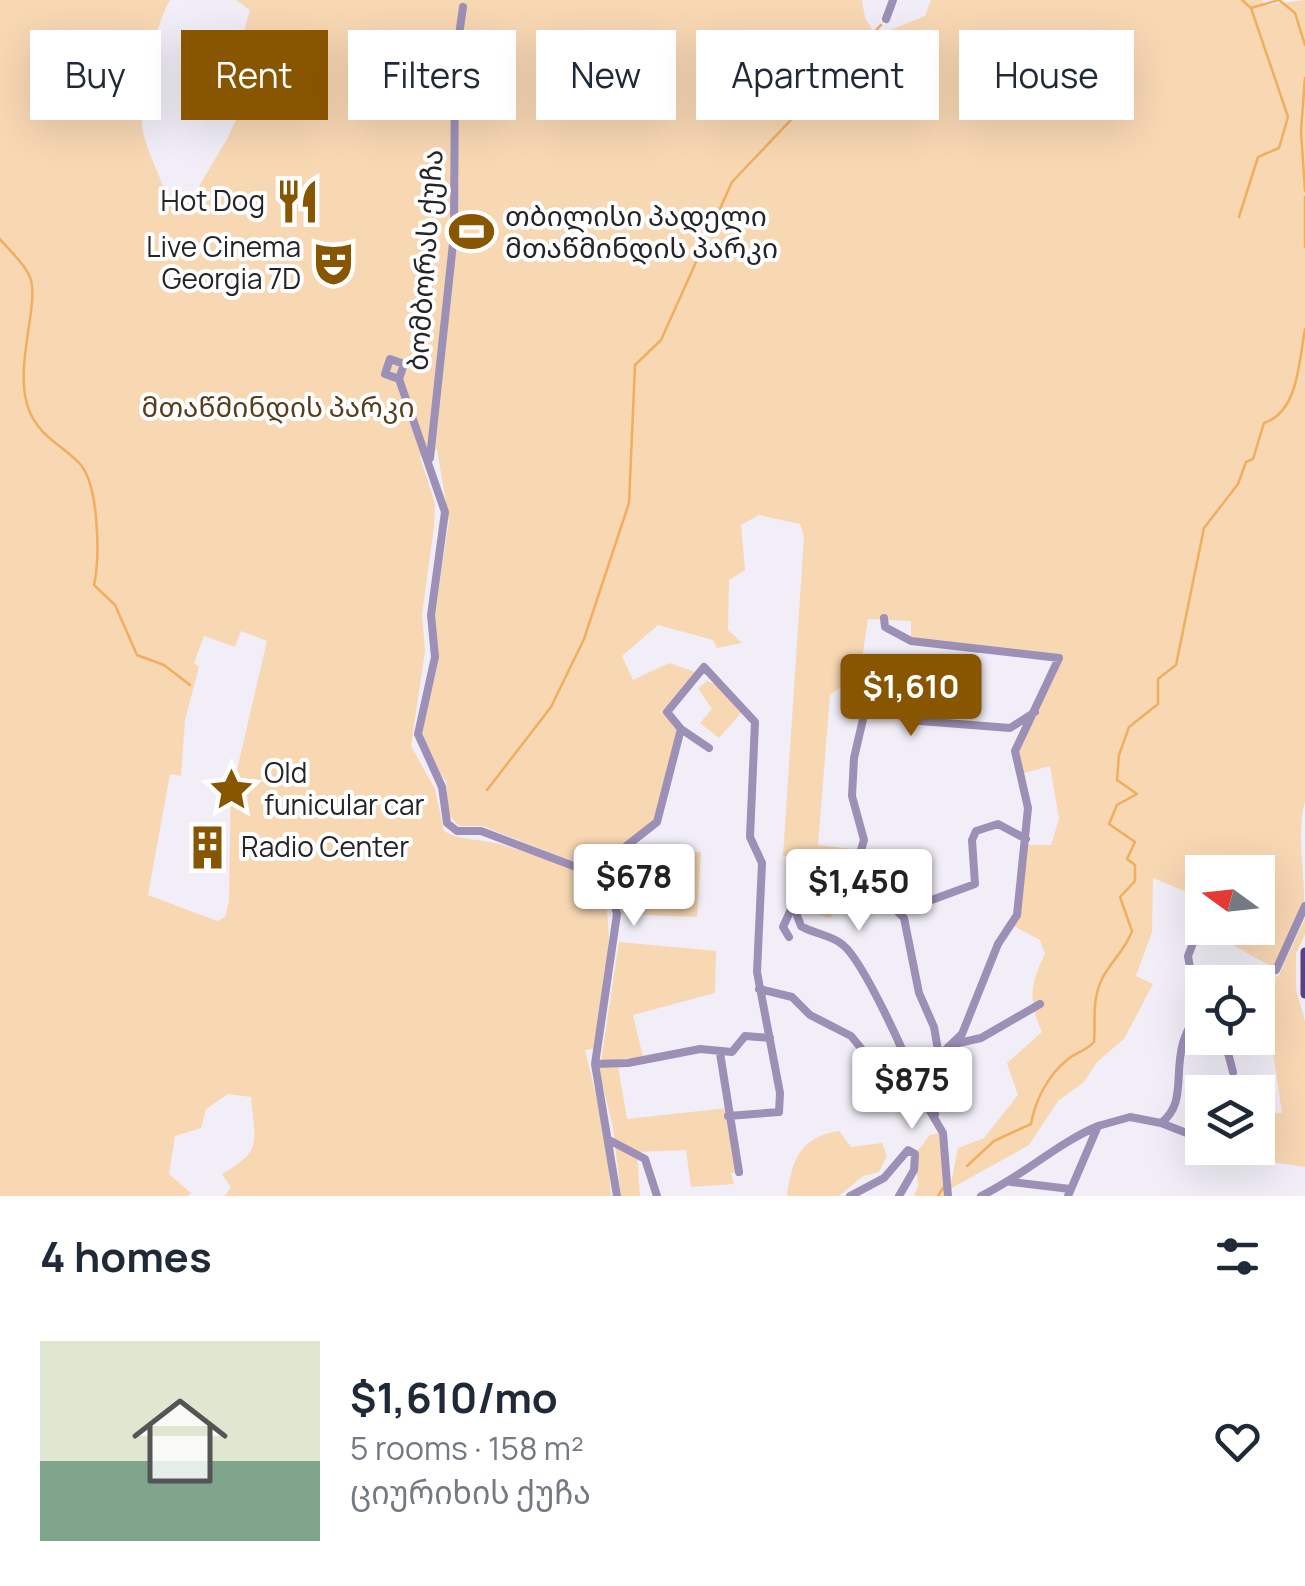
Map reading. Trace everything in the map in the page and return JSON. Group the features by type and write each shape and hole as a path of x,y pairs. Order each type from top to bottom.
{"main road":[{"path":"1305,952 1305,994"}],"street":[{"path":"886,19 893,0"},
{"name":"ბომბორას ქუჩა","path":"462,7 455,64 454,234 430,462 446,526 431,615 435,657 418,734 442,787 447,823 457,831 480,832 592,873"},
{"path":"400,380 430,462"},
{"path":"884,618 885,627 912,641 1060,658 1039,709 1014,751 1026,796 1026,840 1017,915 998,944 954,1044"},
{"path":"709,748 669,718 668,708 706,666 755,722 750,837 762,863 758,989 770,1038 779,1112 728,1116"},
{"path":"948,1196 948,1156 931,1092 938,1056 899,912 855,870 864,840 852,796 854,758 866,711 894,708 907,720 1010,728 1039,709"},
{"path":"617,1196 611,1140 595,1064 616,914 612,894 592,873 657,822 681,729"},
{"path":"899,912 975,884 972,840 976,831 998,824 1026,840"},
{"path":"789,936 782,927 793,905 801,926 836,940 851,953 867,977 918,1089 935,1114"},
{"path":"1275,970 1305,906"},
{"path":"758,989 792,997 810,1015 851,1036 879,1070 918,1089"},
{"path":"938,1056 954,1044 980,1038 1040,1004"},
{"path":"595,1064 628,1064 700,1049 734,1051 745,1036 770,1038"},
{"path":"1161,1124 1177,1102 1176,1056 1185,1040"},
{"path":"720,1053 739,1172"},
{"path":"1228,1055 1233,1072"},
{"path":"981,1196 1011,1182 1075,1135 1098,1126 1130,1117 1185,1132"},
{"path":"1011,1182 1069,1192 1098,1126"},
{"path":"611,1140 645,1159 657,1196"},
{"path":"850,1196 884,1178 908,1150 915,1154 914,1170 898,1196"}],"green space":[{"name":"მთაწმინდის პარკი","path":"0,0 170,0 158,30 30,30 30,120 142,120 146,143 166,195 188,205 236,120 328,120 328,30 244,30 250,10 236,0 862,0 865,18 872,30 696,30 696,120 939,120 939,30 891,30 925,16 931,0 1262,0 1265,5 1305,0 1305,801 1301,839 1304,903 1273,965 1233,945 1275,945 1275,855 1185,855 1185,891 1153,878 1152,932 1136,976 1153,984 1124,1039 1097,1062 1084,1082 1058,1101 1029,1145 950,1189 958,1148 984,1138 1018,1095 1007,1063 1042,1032 1034,1011 1033,993 1045,954 1040,940 1012,925 1026,845 1051,845 1059,819 1050,766 1020,774 1015,757 1059,658 911,641 911,621 868,619 860,672 830,695 818,845 862,850 853,891 830,918 819,915 812,905 825,887 826,858 783,856 804,537 800,524 759,515 741,525 745,570 729,580 728,630 742,643 717,648 713,640 658,625 622,656 633,680 669,663 695,672 664,709 678,729 653,822 593,870 483,826 459,826 449,815 446,781 434,765 421,728 437,668 434,617 449,521 437,449 420,457 435,503 422,615 425,651 411,746 435,789 444,831 560,861 590,877 601,891 607,910 608,958 594,1049 585,1050 607,1141 611,1196 225,1196 231,1187 222,1174 250,1151 254,1135 251,1097 228,1094 206,1109 201,1128 175,1136 169,1174 191,1193 0,1196","holes":["241,631 267,641 236,774 231,774 229,901 225,917 217,921 148,895 170,774 181,776 185,720 199,667 194,663 204,636 235,647"]},
{"path":"707,681 717,685 741,713 719,738 700,723 712,709 698,688"},
{"path":"630,850 633,882 674,885 669,851 701,852 697,917 621,914 617,893 601,870"},
{"path":"1305,918 1305,934 1296,954 1296,989 1305,1021 1305,1167 1275,1163 1275,1113 1282,1113 1273,1055 1275,977"},
{"path":"619,942 716,951 715,993 633,1015 643,1057 601,1061"},
{"path":"618,1066 627,1119 727,1108 739,1172 731,1173 734,1184 691,1187 686,1150 637,1152 640,1196 621,1196 613,1127 598,1067"},
{"path":"839,1131 851,1147 882,1143 887,1156 879,1172 863,1176 839,1196 787,1196 800,1152 815,1139"},
{"path":"939,1133 945,1196 914,1196 918,1186 915,1154 930,1135"}],"waterway":[{"path":"1242,0 1251,8 1279,0 1295,13 1305,45"},
{"path":"1239,217 1258,157 1279,148 1288,117 1251,8"},
{"path":"487,790 551,707 584,639 629,503 635,365 661,340 732,182 881,25"},
{"path":"1305,78 1301,131 1305,191"},
{"path":"1305,197 1305,247"},
{"path":"0,239 23,265 32,286 24,375 29,410 46,434 81,465 91,490 97,541 94,585 115,605 137,655 164,665 190,685"},
{"path":"967,1166 994,1141 1031,1124 1039,1098 1054,1073 1094,1042 1099,987 1132,931 1120,897 1135,881 1135,865 1127,859 1135,842 1109,824 1117,805 1137,794 1117,780 1119,755 1129,727 1158,704 1158,679 1176,665 1204,528 1238,484 1246,462 1253,459 1264,423 1276,417 1291,396 1305,329"},
{"path":"938,1196 943,1188"}],"place":[{"name":"Hot Dog","path":"298,201"},
{"name":"თბილისი პადელი მთაწმინდის პარკი","path":"472,232"},
{"name":"Live Cinema Georgia 7D","path":"334,263"},
{"name":"Old funicular car","path":"231,789"},
{"name":"Radio Center","path":"208,847"}]}
